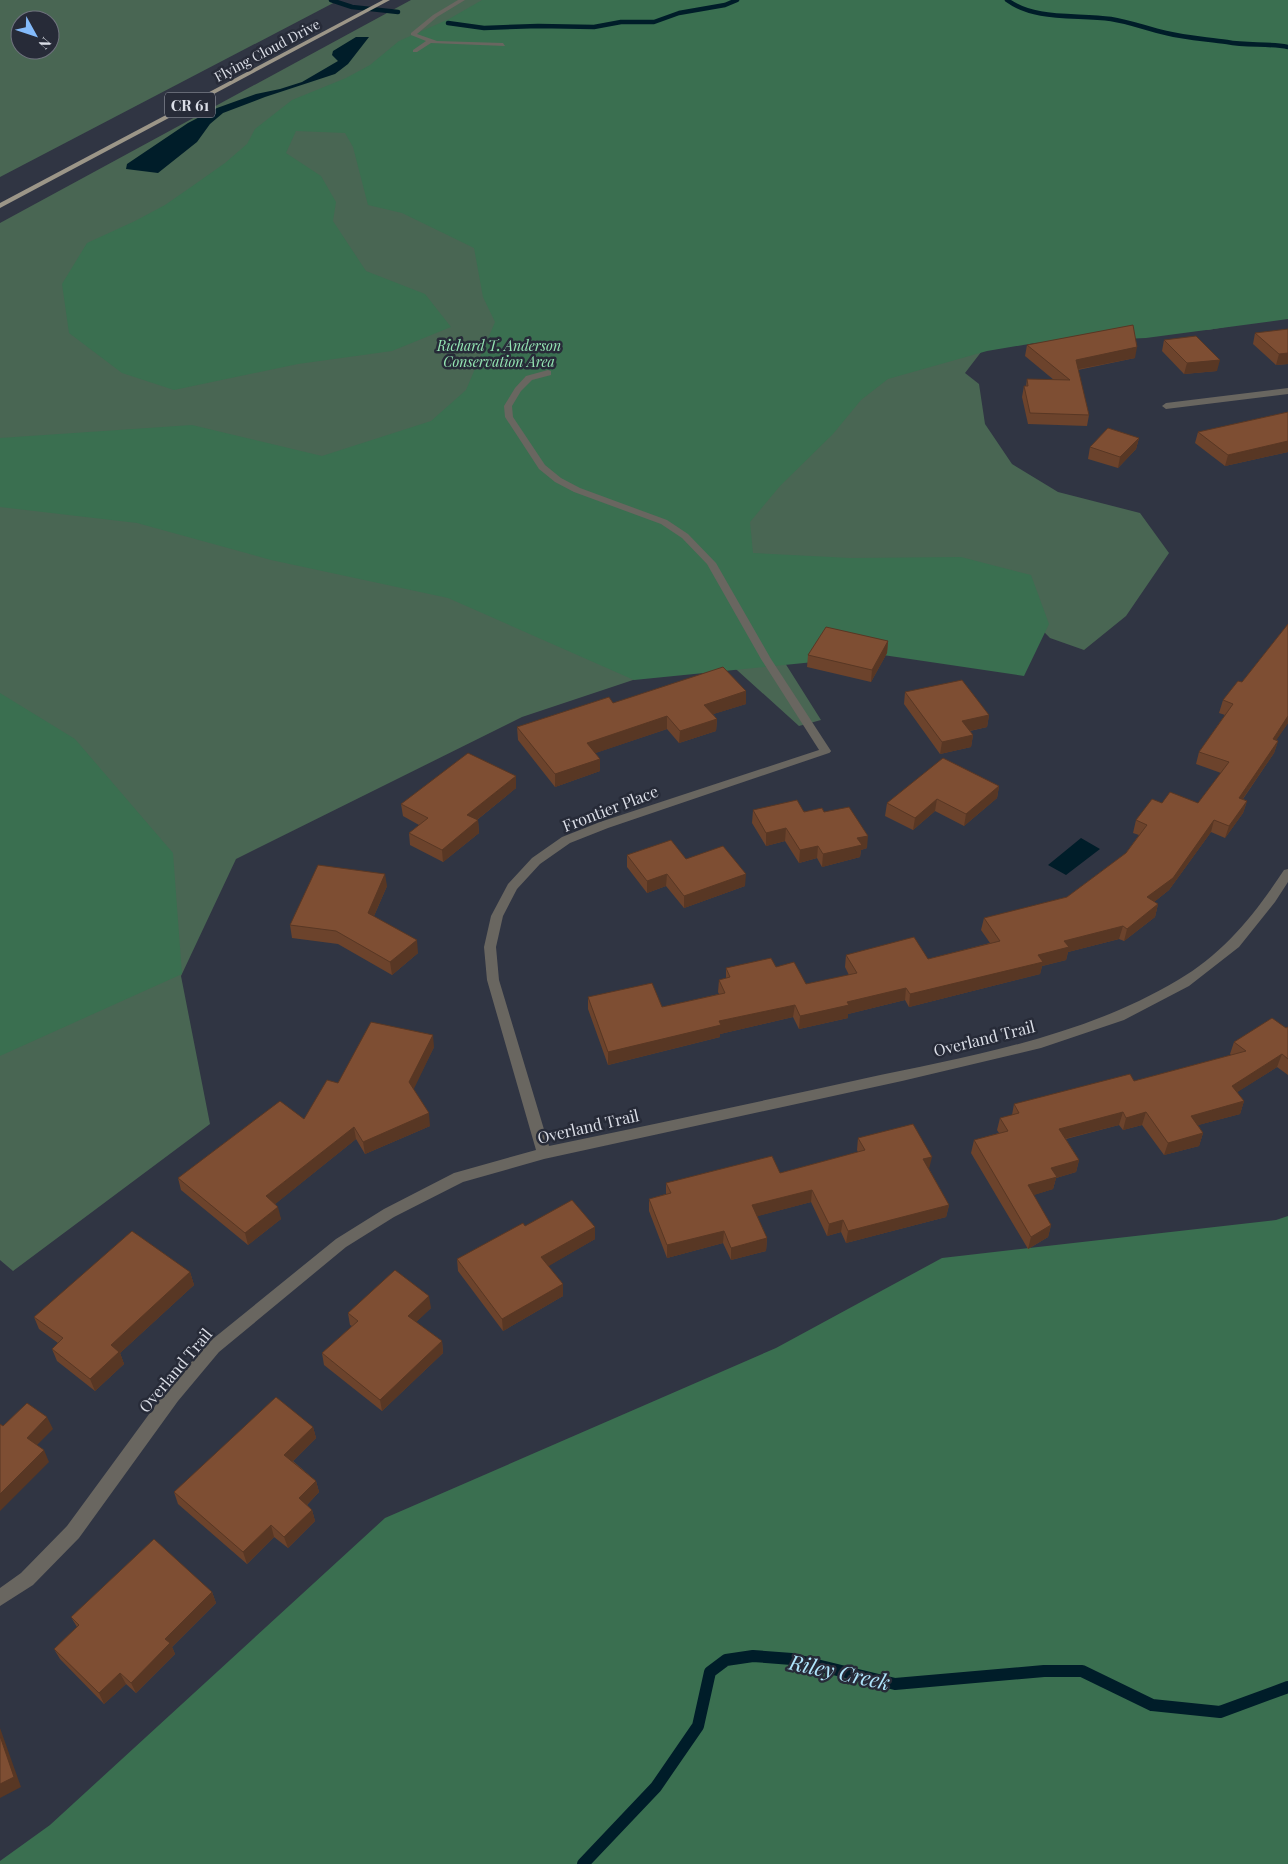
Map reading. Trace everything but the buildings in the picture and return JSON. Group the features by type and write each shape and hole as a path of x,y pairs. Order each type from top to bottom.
{"main road":[{"name":"Flying Cloud Drive","path":"0,206 387,0"}],"street":[{"path":"462,0 435,16 413,34 431,41 503,45"},
{"path":"415,51 431,41"},
{"name":"Frontier Place","path":"544,1153 493,980 490,947 493,932 497,916 512,887 536,861 574,837 604,824 825,752 766,659 711,563 685,536 664,522 577,490 558,480 542,467 509,417 508,406 518,390 529,378 548,373"},
{"path":"1166,406 1288,391"},
{"name":"Overland Trail","path":"0,1598 27,1579 73,1532 172,1396 214,1347 341,1243 389,1213 459,1177 544,1153 911,1074 1041,1043 1119,1018 1184,983 1236,944 1271,899 1288,872"}],"green space":[{"path":"0,0 339,0 0,177"},
{"name":"Richard T. Anderson Conservation Area","path":"411,0 1288,0 1288,316 1208,330 1088,328 988,343 965,373 979,384 985,424 1012,464 1058,492 1140,513 1169,553 1126,616 1084,650 1050,638 1006,593 768,636 821,720 799,726 717,652 522,717 236,859 181,976 210,1124 13,1271 0,1260 0,223"},
{"name":"Richard T. Anderson Conservation Area","path":"482,0 1288,0 1288,319 1146,338 1035,343 987,351 888,379 861,400 833,434 780,486 750,522 753,553 850,558 961,557 1031,575 1049,624 1024,676 883,655 634,680 448,598 271,560 137,523 0,507 0,438 192,425 322,456 431,421 466,390 495,322 483,297 474,248 402,213 368,205 353,147 345,133 296,131 286,153 321,176 336,202 333,221 366,271 425,294 451,327 392,351 298,364 174,390 122,373 69,333 62,284 87,243 165,205 191,187 225,163 247,144 255,129 292,100 346,78 370,65 399,41 449,19"},
{"path":"0,693 75,739 173,853 182,974 0,1056"},
{"path":"1288,1216 1288,1864 0,1864 0,1861 50,1825 385,1518 776,1348 942,1258 1276,1220"}],"water":[{"path":"356,37 369,37 348,64 335,74 223,113 210,124 197,142 158,173 126,169 127,164 188,123 217,108 256,94 302,82 338,61 332,55 333,51"},
{"path":"1081,838 1100,849 1066,875 1048,865"}],"waterway":[{"path":"331,0 352,7 398,12"},
{"path":"448,23 484,28 538,26 594,27 621,22 654,22 679,13 725,5 737,0"},
{"path":"1007,0 1018,7 1043,14 1111,19 1181,36 1288,47"},
{"name":"Riley Creek","path":"583,1864 656,1787 698,1726 710,1672 726,1660 753,1656 792,1659 895,1684 1044,1671 1082,1671 1152,1705 1220,1712 1288,1687"}]}
